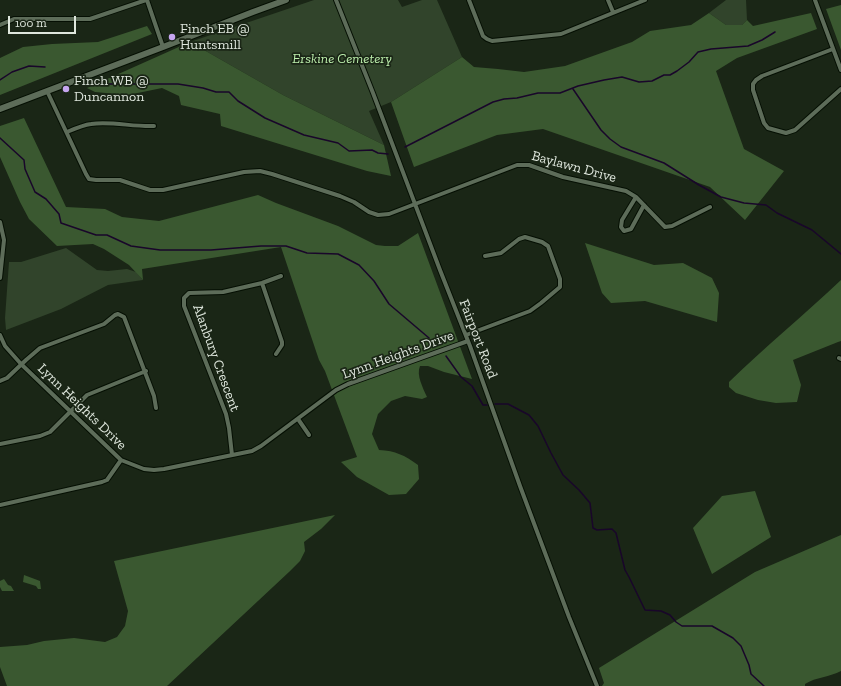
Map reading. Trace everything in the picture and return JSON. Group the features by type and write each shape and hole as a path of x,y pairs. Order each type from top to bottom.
{"main road":[{"path":"0,109 286,0"}],"street":[{"path":"0,25 14,19 90,19 146,0 163,47"},
{"name":"Fairport Road","path":"336,0 466,335 569,618 597,686"},
{"path":"469,0 483,36 492,41 561,34 645,0"},
{"path":"608,0 613,12"},
{"path":"815,0 841,70"},
{"path":"833,49 762,76 753,84 752,90 764,123 768,128 786,133 795,130 841,88"},
{"path":"47,91 66,132 95,123 142,127 154,126"},
{"name":"Baylawn Drive","path":"66,132 89,179 120,180 150,190 163,190 244,172 260,171 340,196 354,202 368,212 378,215 390,214 516,165 529,165 564,177 626,191 644,205 665,227 672,226 710,207"},
{"path":"636,198 622,220 621,227 624,231 631,229 644,205"},
{"path":"0,222 4,240 0,278"},
{"path":"466,335 530,311 541,304 560,287 560,279 548,246 542,242 525,237 519,238 501,253 485,256"},
{"name":"Alanbury Crescent","path":"232,455 226,414 184,306 184,298 189,293 222,292 262,283 281,276"},
{"path":"262,283 282,342 282,346 276,354"},
{"path":"0,381 7,378 40,348 104,324 118,314 124,317 146,371 154,396 156,408"},
{"name":"Lynn Heights Drive","path":"0,335 5,346 21,364 121,460 144,469 154,470 252,451 261,446 336,390 348,384 468,341"},
{"path":"0,444 40,436 50,432 87,395 146,371"},
{"path":"298,419 309,435"},
{"path":"0,505 102,482 107,480 121,460"}],"green space":[{"name":"Erskine Cemetery","path":"314,0 398,0 402,7 422,0 437,0 462,57 391,102 369,111 384,145 283,95 190,42"},
{"path":"726,0 746,0 747,20 742,25 726,25 709,13"},
{"path":"841,5 841,50 826,9"},
{"path":"709,13 726,25 742,25 747,20 753,26 811,13 817,29 737,58 716,71 744,149 784,171 745,220 710,187 543,129 497,135 414,167 391,102 462,57 474,67 524,72 565,66 632,42 650,31 691,25"},
{"path":"147,26 152,34 0,95 0,58 23,47 98,42"},
{"path":"190,42 283,95 384,145 391,176 367,171 221,126 220,114 181,105 179,96 162,88 128,95 95,92 87,88"},
{"path":"24,118 66,207 105,209 122,217 159,221 258,195 338,226 376,245 398,246 418,233 472,379 444,372 428,366 420,366 419,377 427,397 422,399 405,396 391,401 378,414 372,434 379,450 400,454 418,465 419,479 406,494 389,495 357,477 341,462 357,457 325,371 319,360 281,247 142,269 143,280 129,265 104,249 93,244 57,246 29,219 0,157 0,126"},
{"path":"585,243 654,265 683,263 712,278 719,293 717,322 645,301 611,303 602,293"},
{"path":"66,248 97,270 108,271 127,269 136,272 143,280 108,285 61,309 6,330 5,318 9,262 21,262"},
{"path":"841,280 841,341 793,360 801,385 797,402 776,403 758,400 736,393 729,387 729,382 756,356"},
{"path":"755,491 771,537 712,574 693,528 722,496"},
{"path":"335,515 321,529 304,542 305,551 300,561 167,686 7,686 0,667 0,647 27,645 44,641 74,638 105,642 117,637 125,626 128,611 114,561"},
{"path":"841,535 841,671 832,675 818,678 805,684 805,686 602,686 604,683 599,668 755,572"},
{"path":"24,575 40,581 41,589 23,582"},
{"path":"4,579 14,591 2,591 0,581"}],"waterway":[{"path":"405,147 493,102 538,93 560,93 578,86 622,77 639,82 652,81 677,71 689,62 698,52 711,49 748,46 775,32"},
{"path":"0,80 12,72 29,66 45,67"},
{"path":"105,84 178,84 203,88 216,92 229,92 238,101 265,118 304,135 338,143 349,151 372,150 378,153 388,154"},
{"path":"573,89 601,130 621,147 664,163 721,197 744,203 766,205 777,213 812,230 841,254"},
{"path":"0,138 24,160 25,169 35,192 46,199 59,214 61,223 96,235 107,235 131,246 160,250 211,250 261,246 286,246 307,253 338,254 359,265 374,281 389,304 429,338"},
{"path":"446,356 461,377 472,386 483,405 487,405"},
{"path":"495,404 508,404 529,415 538,426 563,475 590,503 593,528 597,530 612,529 616,533 625,570 645,610 661,611 670,615 682,626 712,626 733,638 741,646 751,674 764,686"}],"place":[{"name":"Finch EB @ Huntsmill","path":"172,37"},
{"name":"Finch WB @ Duncannon","path":"66,89"}]}
